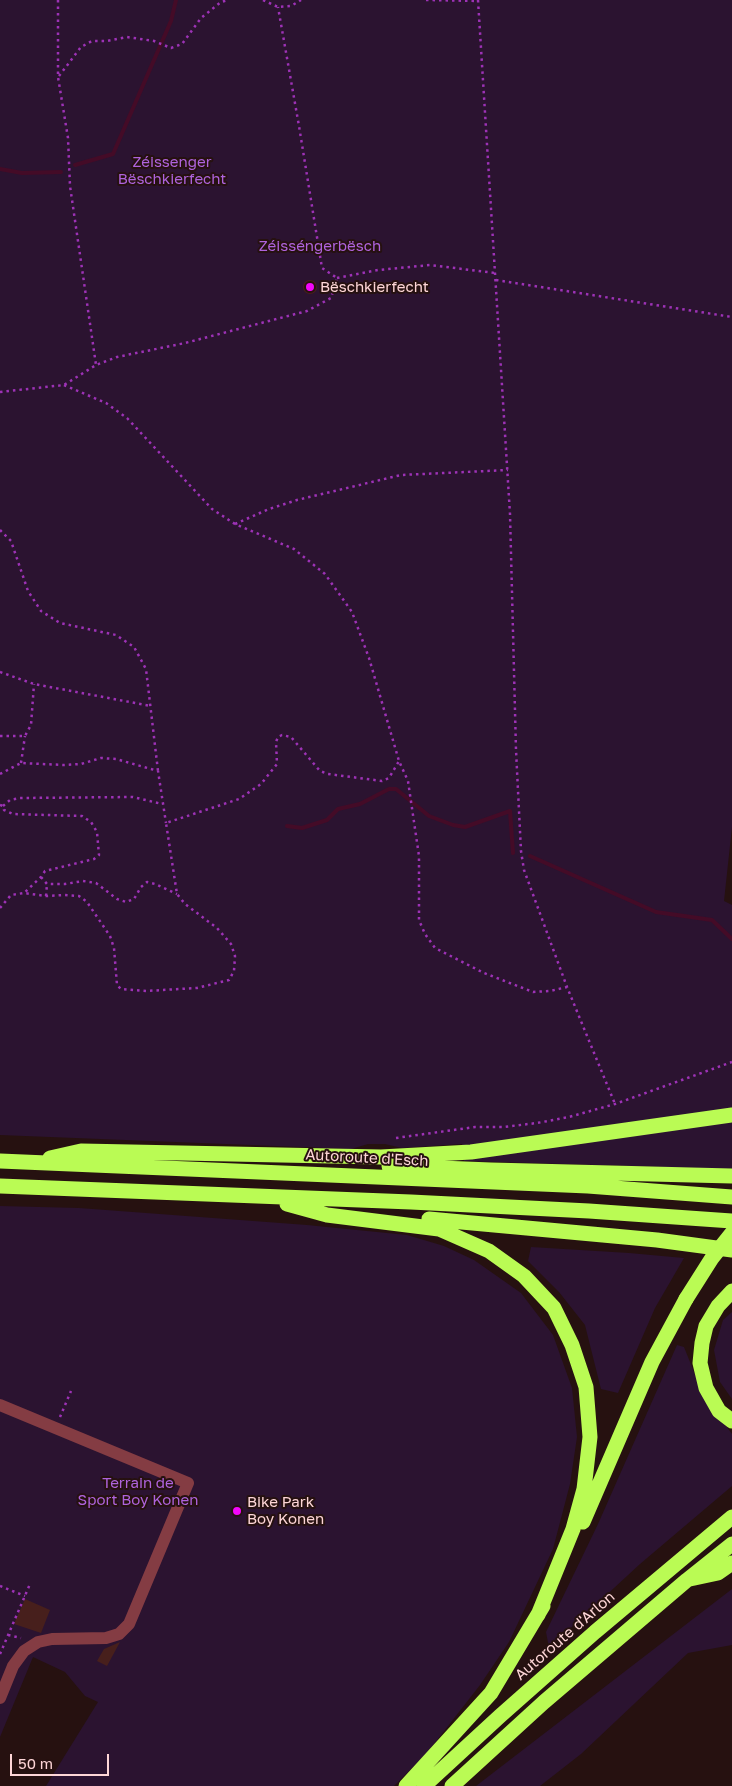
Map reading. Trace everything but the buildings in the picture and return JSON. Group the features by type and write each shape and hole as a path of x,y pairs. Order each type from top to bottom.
{"highway":[{"path":"30,1162 81,1151 381,1158 471,1152 732,1115"},
{"name":"Autoroute d'Esch","path":"0,1162 283,1172 588,1186 732,1197"},
{"path":"283,1172 362,1164 491,1170 732,1176"},
{"path":"0,1186 589,1211 732,1221"},
{"path":"264,1197 330,1210 657,1240 732,1250"},
{"path":"264,1197 328,1216 439,1229 477,1244 496,1256 524,1276 554,1308 572,1345 586,1386 590,1437 584,1489 574,1529 538,1615"},
{"path":"406,1786 491,1693 538,1615 570,1553 652,1362 686,1299 712,1258 732,1233"},
{"path":"732,1291 718,1306 706,1326 700,1363 706,1388 719,1411 732,1421"},
{"name":"Autoroute d'Arlon","path":"424,1786 587,1639 732,1518"},
{"path":"452,1786 544,1702 732,1544"},
{"path":"687,1580 718,1573 732,1563"}],"lane":[{"path":"0,1405 188,1483 129,1624 119,1634 106,1638 52,1639 38,1642 24,1651 14,1666 0,1698"}],"path":[{"path":"58,0 58,77 68,138 70,186 96,365"},
{"path":"58,77 81,47 92,41 107,41 127,37 154,42 171,48 182,44 201,18 221,2 228,0"},
{"path":"263,0 278,6 291,6 301,0"},
{"path":"426,0 478,0 508,470 520,851 524,870 567,987 615,1104"},
{"path":"278,6 322,268 337,278 378,270 430,265 495,273"},
{"path":"0,392 64,385 96,365 117,357 184,343 306,311 331,298 337,278"},
{"path":"496,280 732,317"},
{"path":"64,385 106,404 127,418 212,509 235,524 294,549 325,574 352,612 369,658 399,761 408,781 419,856 419,920 425,934 435,948 484,973 533,992 567,987"},
{"path":"235,524 269,509 297,500 401,475 508,470"},
{"path":"0,530 11,541 28,591 41,611 60,623 116,635 134,647 146,669 152,706 162,804 177,894"},
{"path":"0,672 34,684 152,706"},
{"path":"22,763 25,736 31,725 34,684"},
{"path":"166,823 239,799 261,784 277,764 276,742 278,737 282,735 291,737 320,771 328,774 382,781 389,778 399,761"},
{"path":"0,736 25,736"},
{"path":"0,774 22,763 82,764 101,758 116,759 158,771"},
{"path":"24,893 41,877 45,870 94,859 99,855 97,832 91,822 82,816 13,814 4,810 1,805 10,800 20,798 133,797 162,804"},
{"path":"41,877 47,884 46,896"},
{"path":"0,908 11,895 24,893 46,896 64,894 79,896 87,902 110,936 114,948 116,985 121,990 146,991 197,988 229,980 234,971 235,956 231,944 217,928 185,904 177,894 148,882 140,886 134,899 126,902 117,899 96,883 83,881 47,884"},
{"path":"396,1138 475,1127 503,1127 537,1123 569,1117 615,1104 732,1062"},
{"path":"56,1428 71,1390"},
{"path":"0,1654 30,1584"},
{"path":"0,1586 25,1596"}],"green space":[{"name":"Zéisséngerbësch","path":"0,0 732,0 732,827 724,901 732,905 732,1169 464,1161 462,1144 402,1148 385,1144 368,1144 351,1149 0,1135"},
{"name":"Terrain de Sport Boy Konen","path":"0,1206 79,1208 307,1225 407,1235 444,1246 474,1260 521,1293 553,1335 572,1388 577,1437 570,1484 553,1549 509,1642 480,1685 427,1753 394,1786 46,1786 98,1702 85,1696 65,1672 33,1657 0,1737"},
{"path":"531,1247 684,1258 655,1308 618,1393 601,1389 585,1325 559,1292 528,1261"},
{"path":"732,1312 732,1399 720,1382 714,1350 723,1320"},
{"path":"677,1345 684,1347 704,1397 732,1434 732,1486 640,1564 549,1648 546,1632 598,1524"},
{"path":"732,1589 732,1645 688,1653 581,1754 540,1786 476,1786"}],"waterway":[{"path":"75,165 113,154 171,21 176,0"},
{"path":"0,169 22,173 61,172"},
{"path":"287,826 302,828 327,820 338,809 360,804 389,789 396,789 429,816 453,825 465,827 510,811 513,853"},
{"path":"530,856 656,912 712,920 732,939"}],"place":[{"name":"Bëschkierfecht","path":"310,287"},
{"name":"Bike Park Boy Konen","path":"237,1511"}],"park label":[{"name":"Zéissenger Bëschkierfecht","path":"172,170"}]}
